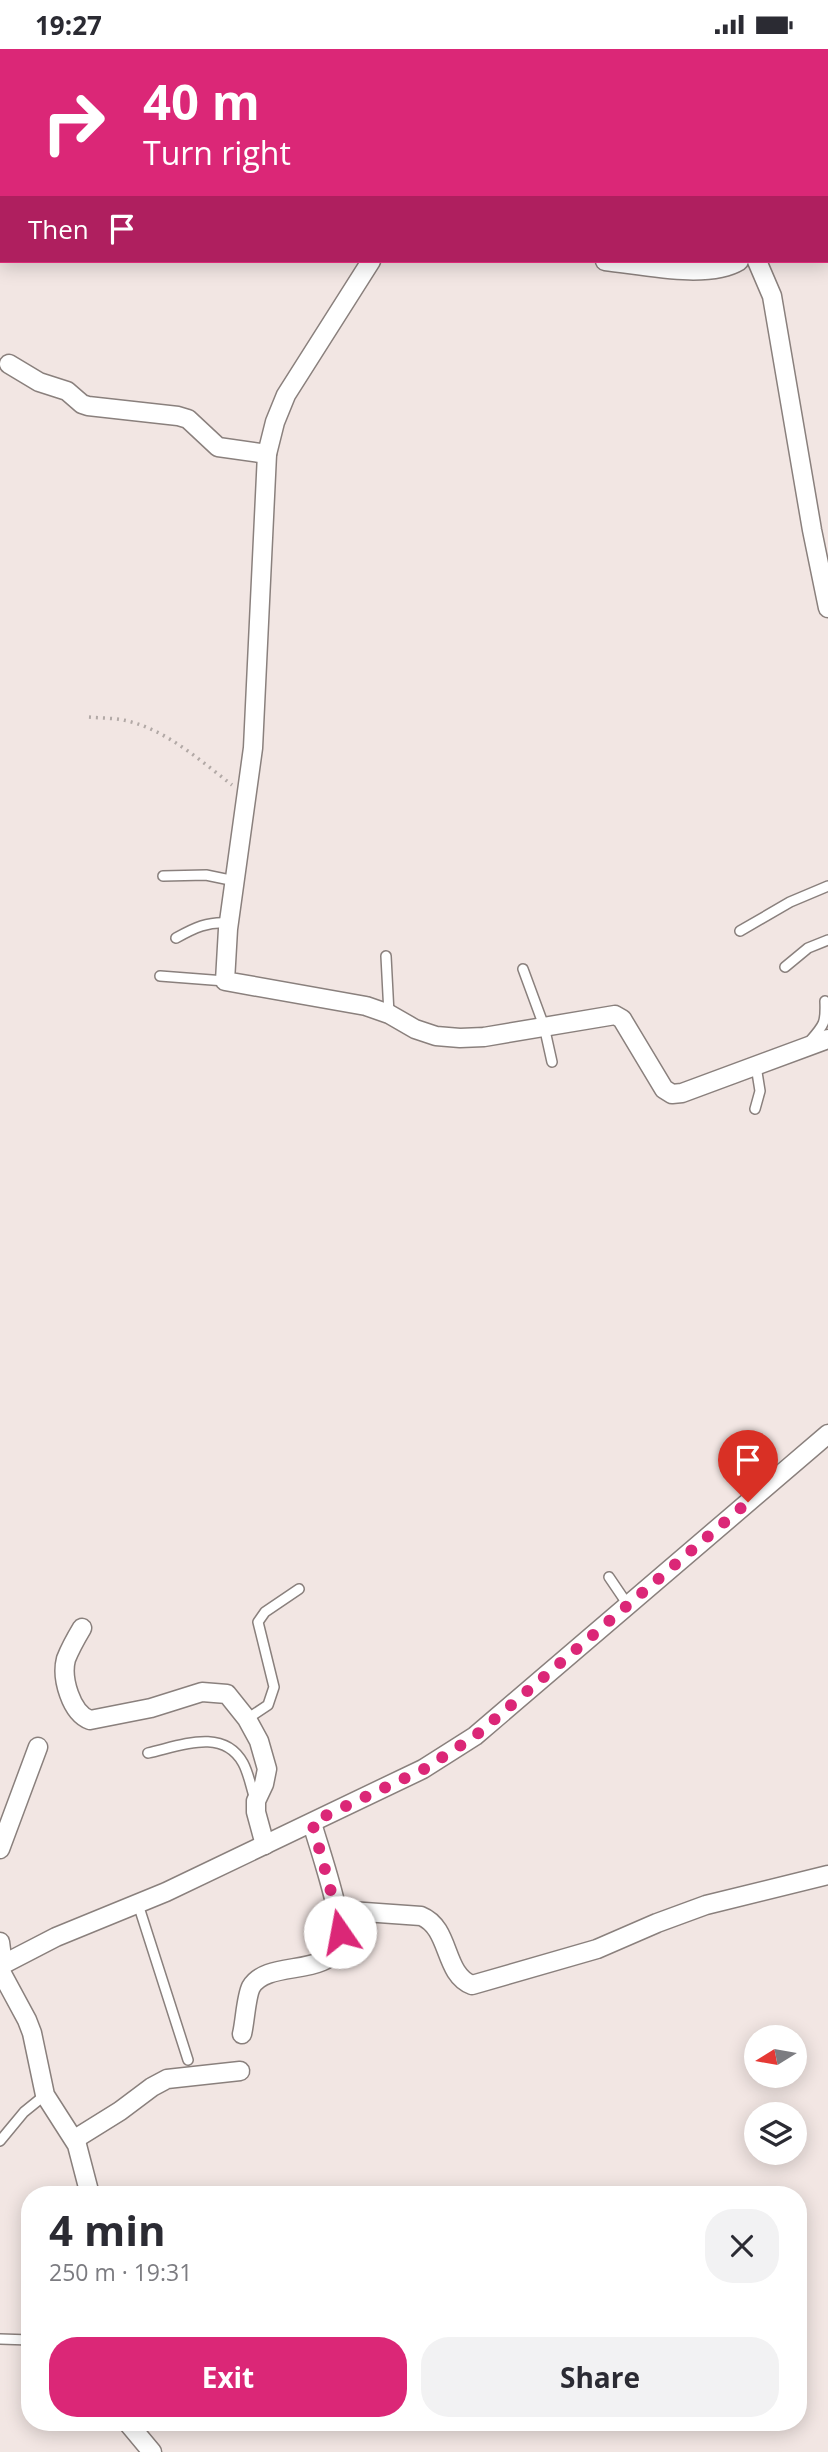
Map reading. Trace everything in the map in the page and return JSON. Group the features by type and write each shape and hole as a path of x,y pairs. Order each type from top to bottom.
{"street":[{"path":"370,263 286,395 275,422 267,454 254,748 229,923 225,981 366,1006 436,1036 484,1037 615,1015 622,1019 664,1089 672,1094 682,1093 828,1039"},
{"path":"623,263 697,271 714,270 733,263"},
{"path":"758,263 772,296 828,608"},
{"path":"9,363 39,382 67,391 82,404 178,416 188,419 218,447 267,454"},
{"path":"1,1967 55,1937 138,1904 424,1769 450,1754 475,1736 828,1434"},
{"path":"82,1628 65,1662 65,1678 76,1710 82,1717 90,1720 151,1708 202,1692 227,1694 247,1719 267,1769 256,1801 256,1812 265,1845"},
{"path":"0,1849 38,1747"},
{"path":"242,2034 250,1989 256,1981 275,1972 320,1962 331,1956 339,1944 336,1910 312,1822"},
{"path":"336,1910 421,1916 430,1920 437,1927 458,1975 464,1982 472,1985 597,1949 706,1905 828,1875"},
{"path":"0,1942 1,1967 32,2033 45,2095 75,2139 88,2186"},
{"path":"75,2139 167,2079 240,2071"},
{"path":"134,2431 152,2452"}],"lane":[{"path":"163,876 206,875 235,881"},
{"path":"740,931 790,902 828,886"},
{"path":"176,938 203,924 229,923"},
{"path":"785,967 808,948 828,940"},
{"path":"386,956 389,1014"},
{"path":"523,968 544,1026 552,1062"},
{"path":"160,976 225,981"},
{"path":"804,1047 823,1027 826,1018 825,1001"},
{"path":"755,1109 760,1091 756,1066"},
{"path":"609,1577 628,1605"},
{"path":"247,1719 268,1705 274,1687 258,1622 265,1612 299,1589"},
{"path":"148,1753 205,1741 226,1744 237,1753 244,1765 256,1801"},
{"path":"138,1904 188,2060"},
{"path":"0,2141 24,2112 45,2095"},
{"path":"0,2339 21,2340"}],"path":[{"path":"89,717 124,720 150,729 189,751 248,797"}],"route":[{"path":"340,1932 312,1822 424,1769 475,1736 748,1502"}]}
